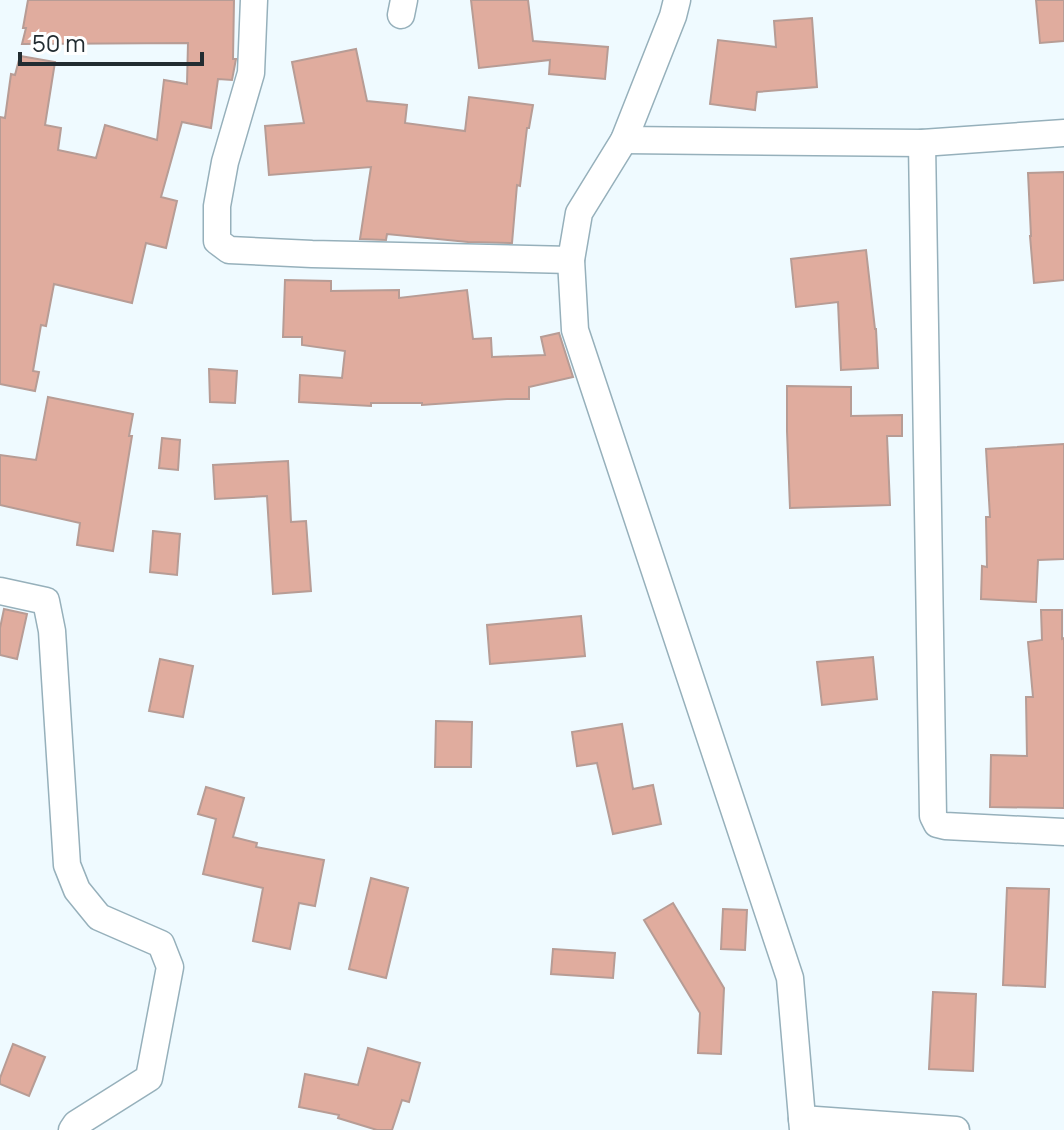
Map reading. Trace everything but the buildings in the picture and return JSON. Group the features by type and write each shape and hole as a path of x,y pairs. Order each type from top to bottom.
{"street":[{"path":"254,0 251,73 225,162 217,206 217,241 229,250 571,260"},
{"path":"677,0 624,140 579,213 571,260 575,330 790,978 803,1125 956,1130"},
{"path":"624,140 922,143 1064,133"},
{"path":"922,143 933,816 937,824 945,826 1064,832"},
{"path":"0,591 46,601 52,631 67,865 77,890 99,917 161,944 170,967 149,1078 76,1124 72,1130"}]}
